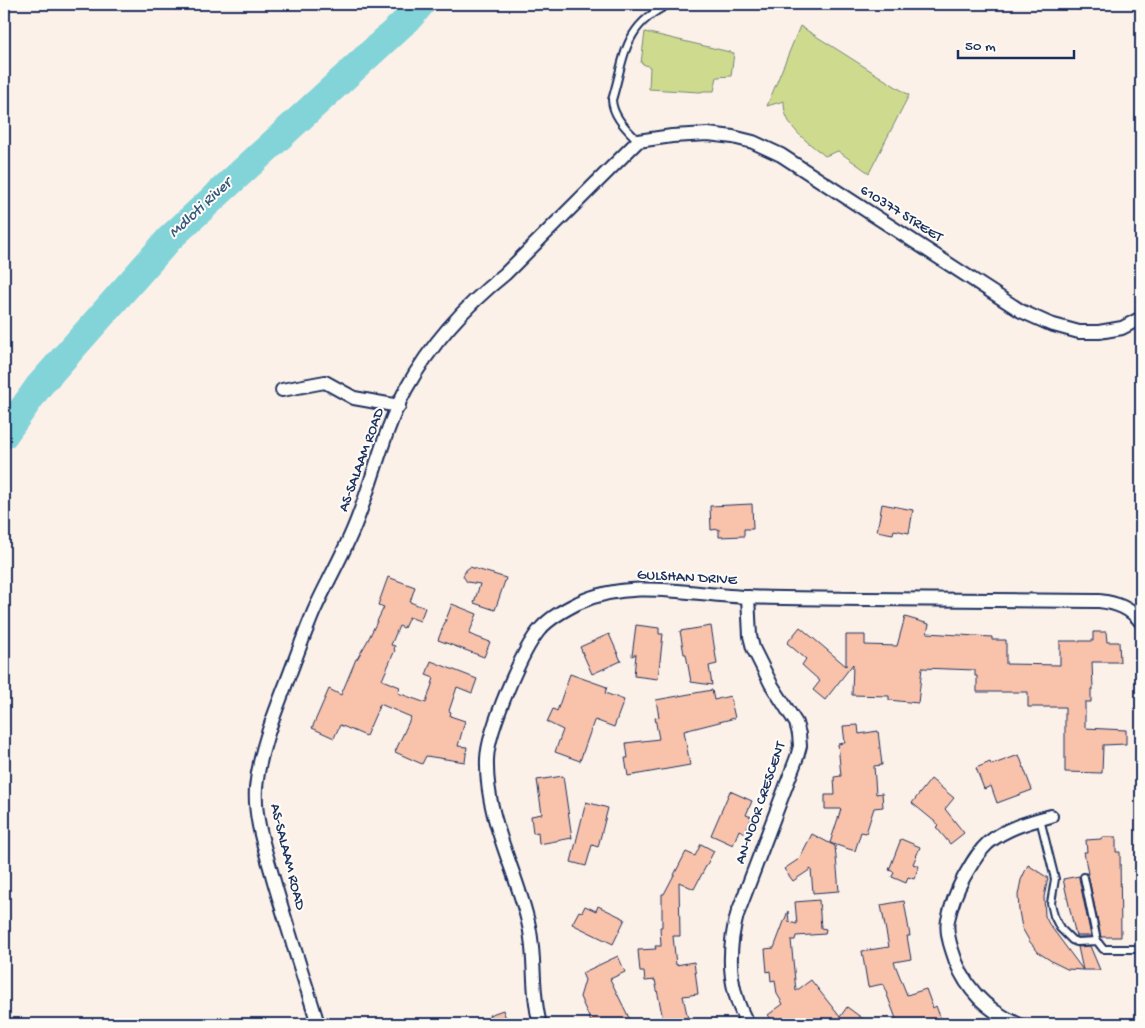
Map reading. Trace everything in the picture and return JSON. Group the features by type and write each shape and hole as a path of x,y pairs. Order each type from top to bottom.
{"street":[{"name":"610377 STREET","path":"638,140 708,134 753,142 781,155 1021,311 1050,324 1079,332 1099,332 1122,328 1141,318"},
{"name":"AS-SALAAM ROAD","path":"318,1024 288,931 257,816 256,788 262,754 273,716 314,611 355,523 405,390 446,331 484,291 505,274 638,140"},
{"path":"282,390 325,382 354,398 399,406"},
{"name":"GULSHAN DRIVE","path":"540,1024 535,1007 530,930 523,898 501,841 492,809 487,758 492,734 517,668 529,644 541,627 556,614 601,594 665,590 748,597 1100,601 1112,602 1122,606 1137,618"},
{"name":"AN-NOOR CRESCENT","path":"748,597 750,636 753,648 771,684 796,723 800,746 737,915 732,934 731,979 736,1000 748,1024"},
{"path":"1018,1024 990,1008 969,986 954,960 950,945 948,920 959,887 980,851 1003,833 1046,818"}],"lane":[{"path":"638,140 617,116 612,106 612,100 635,28 654,12 670,4"},
{"path":"1046,818 1055,879 1051,903 1054,916 1060,928 1072,940 1078,942 1097,942"},
{"path":"1084,877 1097,942 1103,949 1141,948"}],"green space":[{"path":"800,26 909,95 869,173 838,151 825,156 804,139 797,133 787,118 784,101 767,106"},
{"path":"645,32 734,53 731,76 717,77 714,91 649,89 650,67 641,63"}],"building":[{"path":"752,504 753,529 744,529 744,536 719,537 719,529 711,530 710,506"},
{"path":"882,504 913,510 909,533 894,530 893,534 877,531"},
{"path":"470,567 506,578 495,610 474,603 480,584 467,582 463,576"},
{"path":"388,577 415,587 410,602 425,608 420,621 409,617 404,628 399,626 391,645 395,646 395,650 382,680 400,687 398,693 426,703 434,678 426,675 431,661 477,679 472,693 457,687 449,711 451,712 450,716 465,721 458,746 467,747 465,762 426,756 422,764 395,752 411,717 380,704 366,736 340,725 334,738 312,728 329,689 341,695 356,659 368,640 384,607 378,605"},
{"path":"452,604 477,614 469,634 490,642 484,657 438,640"},
{"path":"905,617 929,624 927,633 992,637 992,640 1006,640 1006,664 1060,665 1060,641 1093,641 1093,632 1106,632 1107,642 1119,642 1120,662 1092,662 1093,689 1091,689 1091,702 1085,702 1085,728 1126,730 1126,744 1103,745 1102,773 1065,772 1065,707 1028,707 1028,692 977,692 975,670 922,668 918,703 889,700 889,696 852,695 853,664 825,700 813,690 820,681 802,665 806,659 787,643 800,627 846,666 846,635 865,635 865,645 897,646"},
{"path":"636,625 659,628 659,634 663,634 658,679 634,676 636,654 632,656"},
{"path":"711,626 717,664 709,666 712,685 691,682 680,631"},
{"path":"609,634 621,661 592,674 580,647"},
{"path":"570,674 607,687 605,693 624,700 614,727 594,721 580,761 555,752 563,730 547,722 553,709 557,711"},
{"path":"712,690 714,700 730,696 735,718 684,731 690,765 628,776 625,758 628,758 626,743 659,739 655,718 659,717 656,700"},
{"path":"858,725 859,734 878,731 882,765 874,766 876,794 882,793 883,807 874,808 866,833 861,832 855,851 830,843 841,809 825,809 825,795 835,795 834,777 841,776 838,744 845,743 843,726"},
{"path":"1019,755 1032,790 997,803 991,786 984,789 976,768 990,762 991,765"},
{"path":"563,776 572,838 539,844 538,832 533,833 531,816 542,814 537,780"},
{"path":"931,779 954,798 945,809 964,833 950,844 936,827 939,825 912,803"},
{"path":"730,791 752,801 746,815 752,817 745,833 739,830 733,845 711,835"},
{"path":"586,802 608,808 598,847 592,845 586,866 571,862"},
{"path":"812,834 835,846 839,891 813,893 811,869 793,881 784,869 799,859"},
{"path":"1102,837 1116,837 1116,852 1120,852 1121,937 1101,937 1088,874 1084,852 1087,852 1086,840 1101,839"},
{"path":"901,839 920,847 913,864 919,866 914,879 908,877 906,883 892,877 894,872 889,870"},
{"path":"701,844 714,851 694,889 679,882 680,936 673,936 676,965 694,962 698,994 683,996 689,1024 664,1024 655,980 645,981 644,972 640,972 638,950 656,949 655,946 661,946 662,894 664,894 686,852 695,856"},
{"path":"1028,865 1048,878 1044,897 1045,916 1083,970 1067,969 1039,953 1022,928 1018,895 1021,880"},
{"path":"1079,876 1091,936 1076,936 1063,879"},
{"path":"819,900 821,928 826,929 825,934 796,936 795,940 791,940 796,991 811,980 840,1017 847,1007 870,1024 775,1024 768,1015 783,1004 777,994 775,980 771,981 770,971 767,972 765,949 774,948 788,911 789,922 797,924 795,902"},
{"path":"904,901 910,936 907,936 911,959 894,962 907,995 926,989 933,1008 936,1006 943,1024 898,1024 883,984 868,987 862,951 889,947 881,905"},
{"path":"585,906 596,911 598,906 625,919 613,944 572,924 579,911 582,912"},
{"path":"1090,946 1100,970 1083,970 1078,947"},
{"path":"618,956 625,972 610,979 632,1024 592,1024 580,997 585,980 582,973"},
{"path":"503,1010 508,1024 492,1024 489,1015"}],"waterway":[{"name":"Mdloti River","path":"4,435 39,386 170,238 410,17 421,4"}]}
